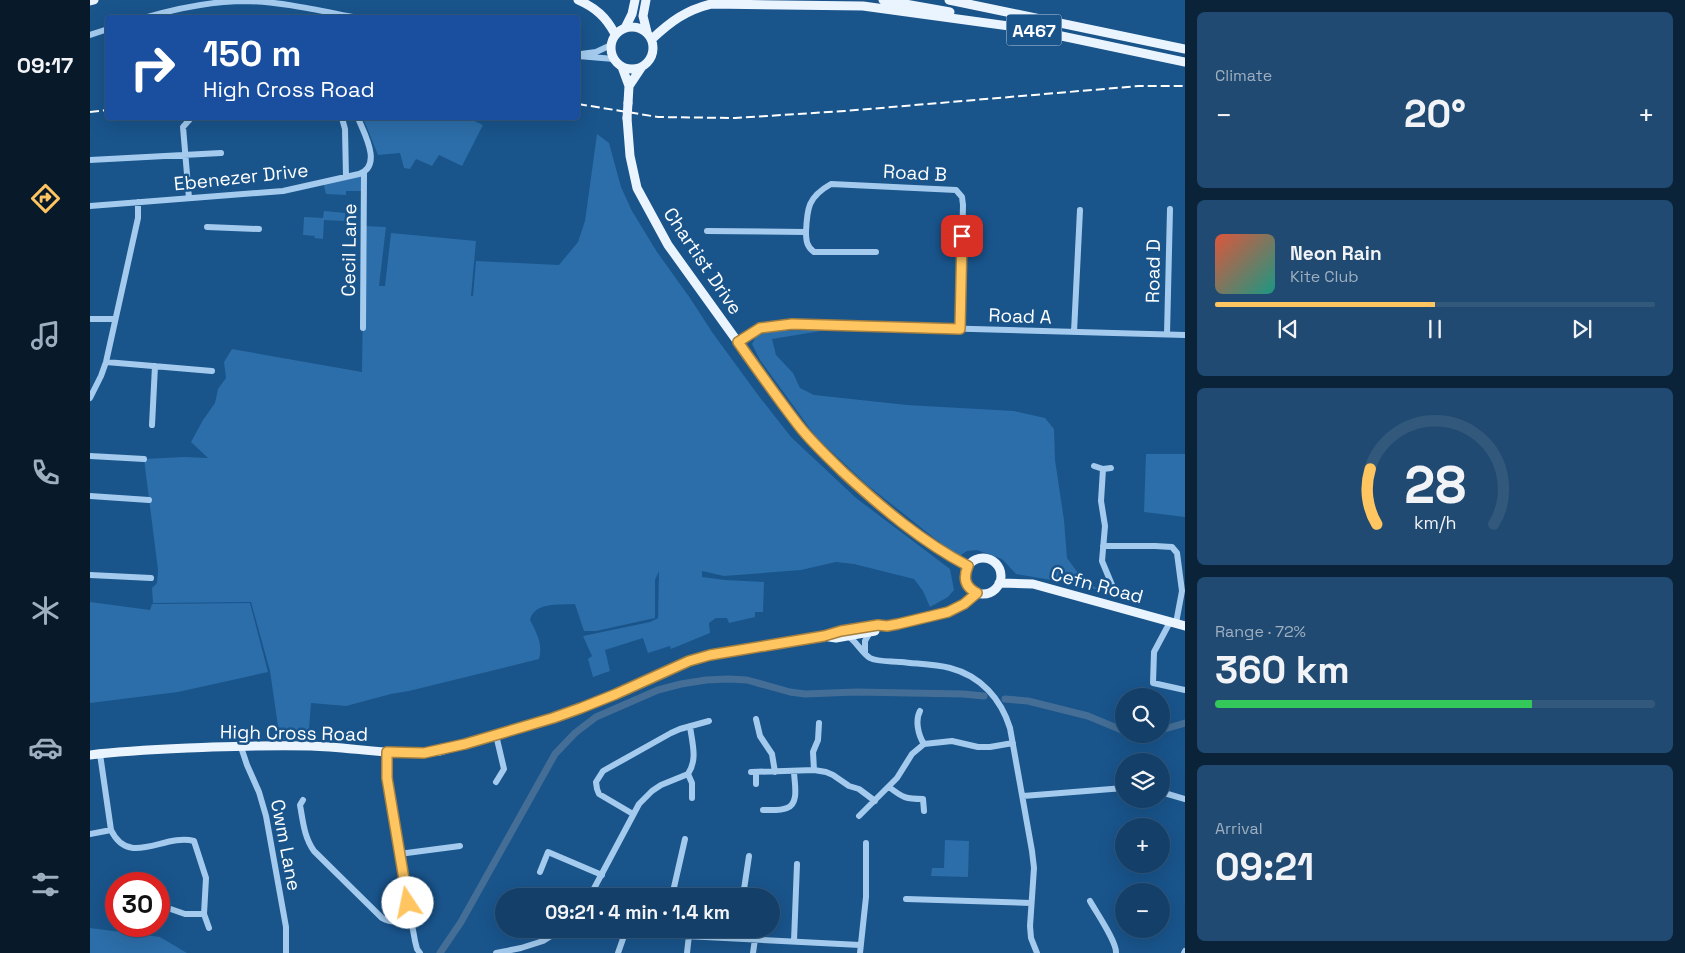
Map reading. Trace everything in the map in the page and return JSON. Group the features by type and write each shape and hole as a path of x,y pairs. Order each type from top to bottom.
{"main road":[{"path":"578,0 598,11 608,21 616,34"},
{"path":"625,28 636,0"},
{"name":"Chartist Drive","path":"646,0 643,16 654,49 652,56 641,68 630,86 627,118 630,156 637,188 668,245 796,423 820,450 904,524 952,558 968,566"},
{"name":"A467","path":"883,0 1185,62"},
{"name":"A467","path":"949,0 1185,50"},
{"path":"970,0 1105,33"},
{"path":"614,60 611,53 611,44 616,34 625,28 632,26 649,36 683,14 711,4 863,6 1024,28"},
{"name":"Chartist Drive","path":"614,60 622,67 630,86"},
{"path":"622,67 631,70 641,68"},
{"path":"981,558 989,559 995,563 999,570 999,583 989,593 977,593 966,582 965,573 968,566 972,561 981,558"},
{"name":"Cefn Road","path":"999,583 1033,584 1177,624"},
{"path":"824,636 836,638 859,634 878,625 887,626 948,612 964,604 977,593"},
{"path":"824,636 841,631 869,629"},
{"name":"High Cross Road","path":"90,755 148,749 241,746 310,746 424,753 440,751 581,708 689,661 710,655 824,636"}],"street":[{"path":"156,15 201,4 239,1 280,4 330,15"},
{"path":"90,35 105,30"},
{"path":"580,55 596,52 611,44"},
{"path":"580,55 614,60"},
{"path":"189,120 183,127 189,198"},
{"path":"343,120 345,129 346,178"},
{"path":"359,120 371,155 371,162 364,172"},
{"path":"90,160 221,152"},
{"name":"Ebenezer Drive","path":"90,206 284,191 346,178 364,172"},
{"name":"Cecil Lane","path":"363,328 364,172"},
{"name":"Road B","path":"806,232 808,206 822,189 831,184 956,190 960,193 963,205 960,329"},
{"path":"90,398 106,362 114,319 138,218 138,202"},
{"name":"Road D","path":"1167,334 1170,209"},
{"path":"1074,332 1080,210"},
{"path":"207,227 259,229"},
{"path":"707,231 806,232 806,242 814,252 876,252"},
{"path":"90,319 114,319"},
{"name":"Road A","path":"738,342 760,328 792,324 1185,335"},
{"path":"106,362 212,371"},
{"path":"152,425 155,366"},
{"path":"90,456 144,460"},
{"path":"1094,466 1103,469 1111,468"},
{"path":"1103,469 1101,501 1105,526 1102,561 1112,586"},
{"path":"90,496 149,500"},
{"path":"1103,546 1172,547 1177,553 1182,591 1177,624 1154,652 1153,683 1185,690"},
{"path":"90,575 151,578"},
{"path":"866,653 865,641 869,629"},
{"path":"859,634 866,653"},
{"path":"848,636 870,658 935,665 964,672 982,684 999,702 1006,716 1013,743 1034,868 1030,926 1031,938 1037,953"},
{"path":"920,711 917,715 919,737 924,744"},
{"path":"756,719 760,736 772,754 776,772"},
{"path":"634,814 600,794 596,782 603,770 671,733 709,721"},
{"path":"814,770 813,752 818,740 819,723"},
{"path":"595,888 639,804 661,785 688,774 695,758 690,726"},
{"path":"496,735 504,768 496,782"},
{"path":"859,816 889,787 912,754 924,744 952,741 978,747 990,747 1013,743"},
{"name":"Cwm Lane","path":"241,746 246,765 260,792 266,816 286,927 286,953"},
{"path":"387,752 387,778 399,854 417,948 420,953"},
{"path":"100,754 111,830 115,839 121,845 129,848 180,840 194,841 206,878 204,914 209,928"},
{"path":"756,784 754,772 814,770 833,775 848,786 859,789 875,801"},
{"path":"763,810 786,809 792,804 795,795 794,771"},
{"path":"688,774 692,783 692,798"},
{"path":"889,787 907,799 923,799 924,810"},
{"path":"1022,796 1115,789"},
{"path":"1170,795 1185,799"},
{"path":"303,800 300,805 304,829 308,842 314,850 382,918 388,922 411,919"},
{"path":"90,834 111,830"},
{"path":"674,888 685,839"},
{"path":"860,953 866,897 866,843"},
{"path":"399,854 460,846"},
{"path":"540,872 548,852 602,875"},
{"path":"744,888 749,856"},
{"path":"794,942 797,864"},
{"path":"906,900 1031,904"},
{"path":"1090,901 1113,940 1117,949 1116,953"},
{"path":"170,909 185,914 204,914"},
{"path":"496,953 522,948 547,938"},
{"path":"618,953 623,938"},
{"path":"687,953 689,938"},
{"path":"738,938 860,945"},
{"path":"753,953 754,939"}],"shaded area":[{"path":"364,120 472,120 483,125 462,166 439,155 432,166 416,159 410,169 404,168 400,153 378,155"},
{"path":"597,134 609,143 621,187 632,211 657,252 758,395 791,437 856,498 950,569 954,590 948,597 930,607 923,591 914,579 854,564 836,562 801,570 724,576 702,571 702,577 764,582 763,612 755,612 755,617 729,623 727,618 716,618 709,623 710,633 671,649 670,646 648,653 643,638 605,650 610,671 593,677 588,659 592,656 583,636 650,622 658,618 659,571 655,580 655,618 596,631 584,631 575,604 542,607 532,614 530,620 540,644 539,659 346,706 311,703 308,741 280,740 270,671 251,602 153,603 152,588 157,583 158,570 144,459 208,458 191,442 215,403 218,389 226,378 224,362 232,349 362,372 364,226 386,227 379,286 385,286 391,233 476,241 471,296 473,296 476,261 559,265 578,242 585,221"},
{"path":"364,172 365,191 346,191 346,195 326,194 323,182"},
{"path":"324,211 345,213 345,221 324,220 323,239 303,235 304,217 323,218"},
{"path":"774,331 821,331 772,339 776,355 793,373 800,388 814,395 907,405 1014,411 1045,418 1054,429 1055,460 1064,520 1067,558 1081,577 1099,590 1016,574 1002,559 977,550 967,551 958,557 866,484 816,437 760,360 752,344 757,335"},
{"path":"1146,454 1185,454 1185,517 1144,512"},
{"path":"90,602 150,610 152,604 250,603 268,672 178,692 90,703"},
{"path":"945,840 969,841 968,877 931,876 932,868 944,868"},
{"path":"90,928 105,930 105,937 160,937 187,953 90,953"}],"waterway":[{"path":"440,953 461,922 555,754 575,733 596,717 658,690 706,680 747,680 790,692 805,694 856,692 984,696"},
{"path":"1005,699 1028,701 1088,716 1115,727"},
{"path":"1170,727 1185,723"}],"railway":[{"path":"580,104 658,117 735,118 845,111 1139,86 1185,86"},
{"path":"90,112 105,110"}],"route":[{"path":"408,903 387,778 387,752 424,753 440,751 581,708 689,661 710,655 824,636 841,631 878,625 887,626 921,619 948,612 964,604 977,593 972,591 966,582 965,573 968,566 952,558 904,524 820,450 796,423 738,342 760,328 772,325 960,329 962,236"}]}
